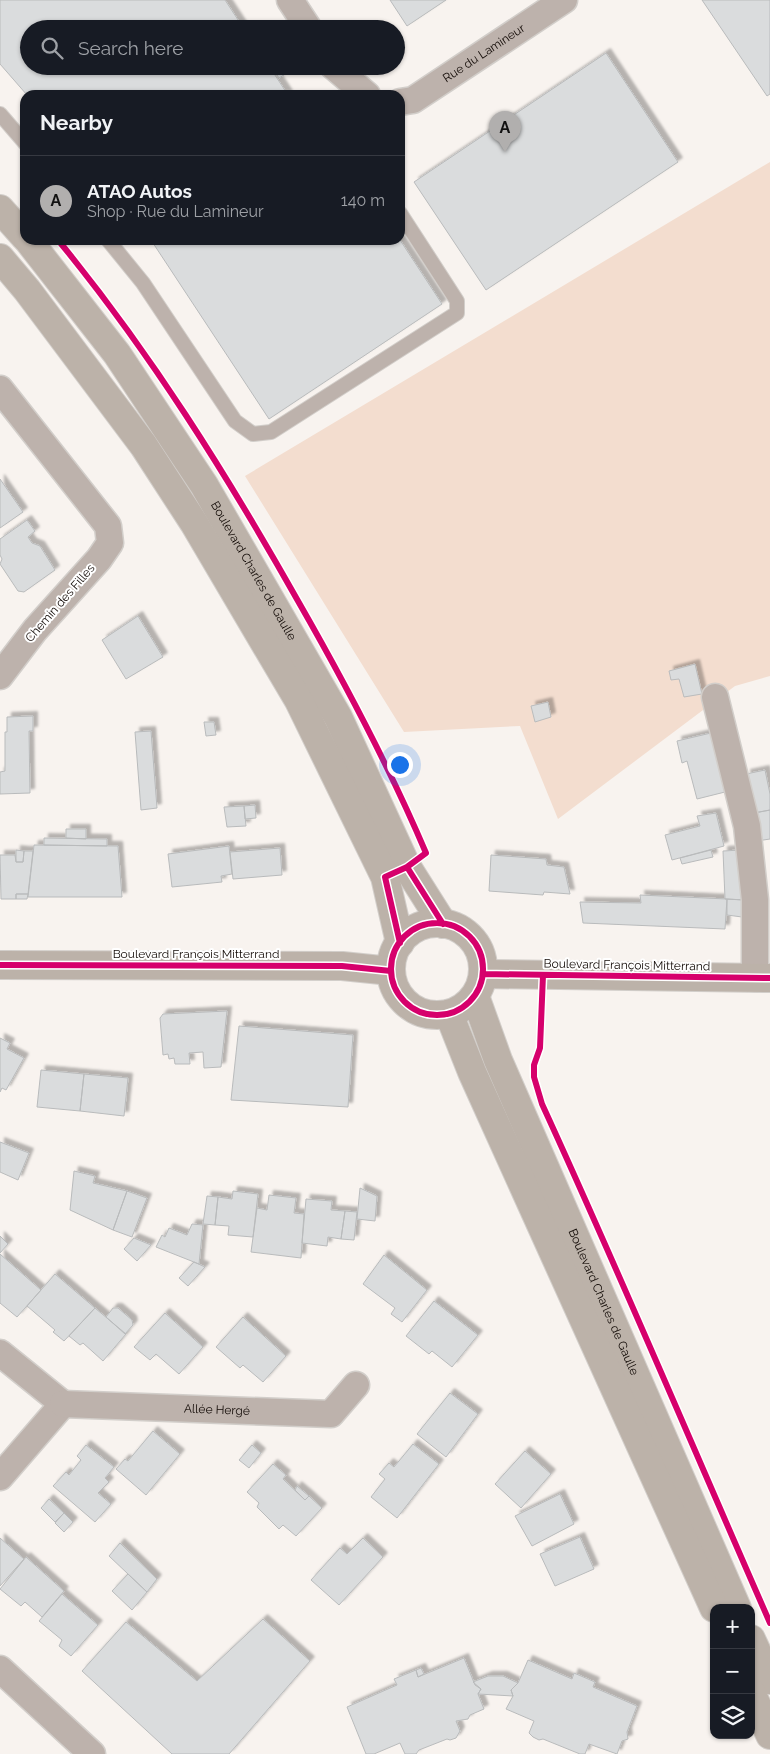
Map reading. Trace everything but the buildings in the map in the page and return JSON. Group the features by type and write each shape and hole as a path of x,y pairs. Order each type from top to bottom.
{"street":[{"path":"290,0 302,20"},
{"name":"Rue du Lamineur","path":"405,101 413,100 564,0"},
{"path":"344,75 361,90"},
{"path":"0,209 20,231"},
{"name":"Boulevard Charles de Gaulle","path":"32,245 117,354 204,484 338,717 407,867 444,924"},
{"path":"0,258 27,290 144,446 194,523 294,692 385,877 400,943"},
{"name":"Chemin des Filles","path":"0,388 108,526 110,542 99,559 34,630 0,676"},
{"name":"Boulevard François Mitterrand","path":"479,985 763,978 747,826 716,698"},
{"path":"444,924 462,932 477,946 482,960 479,985 464,1007 449,1014 422,1013 400,997 391,971 393,956 400,943 419,927 444,924"},
{"name":"Boulevard François Mitterrand","path":"0,965 342,966 391,971"},
{"name":"Boulevard Charles de Gaulle","path":"479,985 498,1060 735,1604"},
{"name":"Boulevard Charles de Gaulle","path":"449,1014 472,1072 712,1604"},
{"path":"0,1353 63,1404 0,1477"},
{"name":"Allée Hergé","path":"63,1404 331,1414 356,1385"},
{"path":"755,1648 770,1680"},
{"path":"0,1669 92,1754"},
{"path":"752,1694 770,1735"}],"lane":[{"path":"0,114 20,138"},
{"path":"112,245 143,283 234,421 253,434 271,432 457,313 457,301 405,221"}],"shaded area":[{"path":"770,162 770,676 735,686 558,819 520,726 404,732 245,476"}],"cycle path":[{"path":"62,245 156,370 215,461 271,554 382,757 426,853 407,867 385,877 400,943"},
{"path":"407,867 443,924"},
{"path":"437,923 454,927 469,937 479,952 483,969 479,986 469,1001 454,1011 437,1015 420,1011 405,1001 395,986 391,969 395,952 405,937 420,927 437,923"},
{"path":"0,965 342,966 391,971"},
{"path":"483,974 770,978"},
{"path":"543,975 540,1048 534,1065 534,1077 542,1104 629,1298 770,1623"}],"place":[{"name":"ATAO Autos","path":"505,152"}]}
